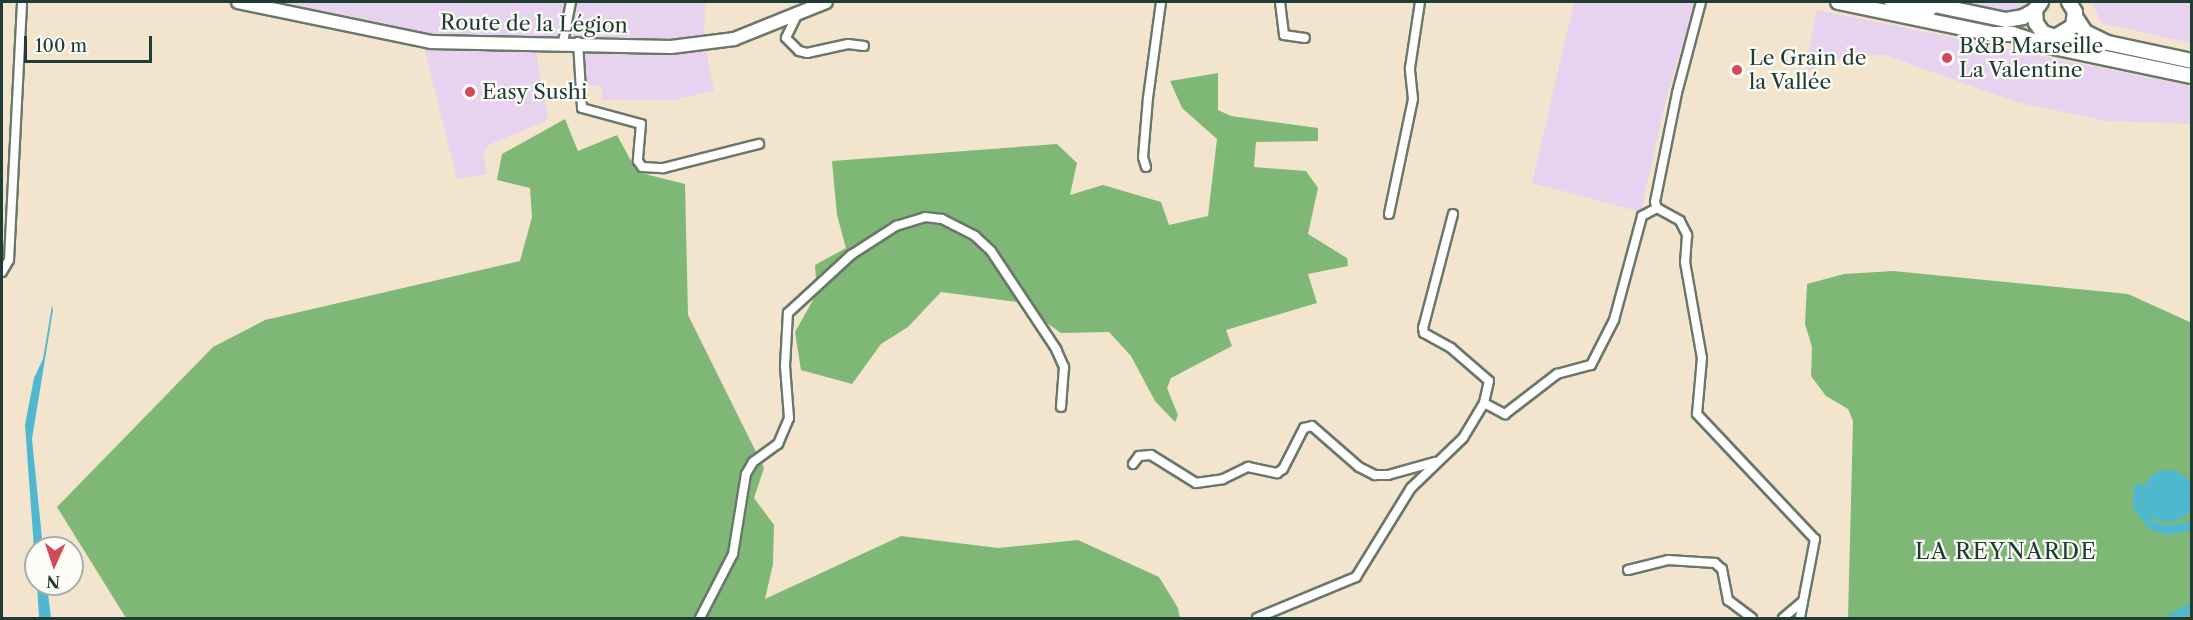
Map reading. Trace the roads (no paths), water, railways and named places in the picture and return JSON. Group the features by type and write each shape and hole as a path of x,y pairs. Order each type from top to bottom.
{"main road":[{"name":"Route de la Légion","path":"238,2 430,42 578,42 692,47 734,39 826,2"},
{"path":"1838,2 1963,22 2117,55 2192,67"},
{"path":"1892,2 1993,30 2039,28 2049,35 2061,36 2117,55 2192,76"},
{"path":"1920,2 2006,20 2023,17 2038,6"},
{"path":"2069,2 2085,32 2108,43 2192,61"},
{"path":"2038,6 2039,28"},
{"path":"2061,36 2068,32 2076,18"}],"street":[{"path":"2,272 9,260 22,2"},
{"path":"563,42 571,2"},
{"path":"1146,167 1143,157 1148,98 1161,2"},
{"path":"1280,2 1284,35 1305,38"},
{"path":"1389,214 1413,99 1410,68 1420,2"},
{"path":"1656,208 1655,196 1677,93 1701,2"},
{"path":"797,15 786,38 799,51 807,53 848,44 864,46"},
{"path":"578,42 582,108 640,124 638,161 642,167 664,168 759,144"},
{"path":"1484,404 1505,414 1548,379 1591,365 1614,320 1642,216 1656,208"},
{"path":"1656,208 1680,221 1687,235 1685,262 1702,358 1697,414 1811,532 1815,544 1800,618"},
{"path":"1257,618 1356,577 1411,488 1463,438 1484,404 1489,381 1451,348 1424,333 1423,328 1453,214"},
{"path":"700,618 733,554 747,474 753,462 778,444 789,418 785,366 788,313 851,255 896,226 925,217 942,219 975,236 991,251 1056,348 1064,367 1061,407"},
{"path":"1132,464 1139,456 1151,456 1196,483 1223,479 1248,467 1277,473 1283,469 1304,428 1312,426 1359,467 1376,475 1389,475 1438,461"},
{"path":"1628,570 1668,560 1715,562 1722,569 1728,600 1752,618"},
{"path":"1783,618 1802,601"},
{"path":"1282,608 1285,618"}],"water":[{"path":"52,305 32,439 42,536 33,536 25,425 34,378 43,359"},
{"path":"2163,470 2173,470 2187,477 2194,496 2187,515 2173,522 2163,522 2153,518 2146,511 2142,501 2142,491 2146,481 2153,474"},
{"path":"38,596 48,596 51,618 39,618"}],"waterway":[{"path":"2138,487 2137,505 2151,525 2168,530 2192,525"},
{"path":"2171,618 2192,606"}],"tunnel":[{"path":"1991,23 2052,36"}],"place":[{"name":"B&B Marseille La Valentine","path":"1947,58"},
{"name":"Le Grain de la Vallée","path":"1737,70"},
{"name":"Easy Sushi","path":"470,92"}],"district":[{"name":"LA REYNARDE","path":"2006,552"}]}
